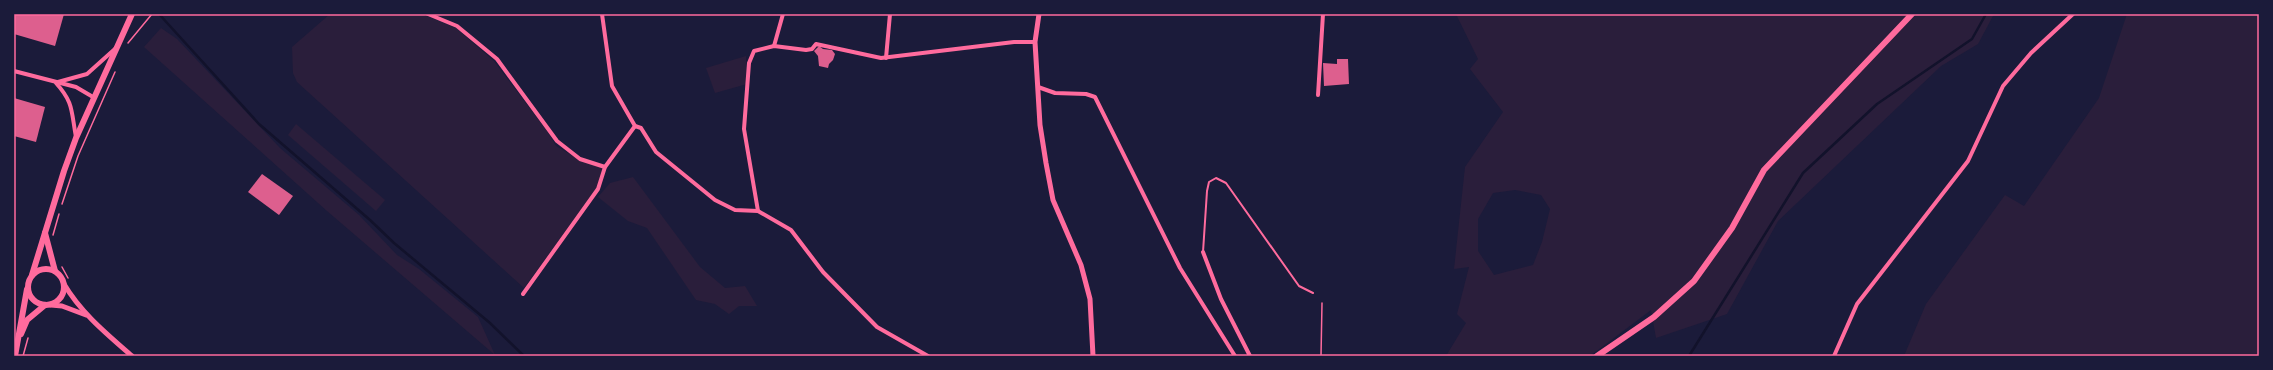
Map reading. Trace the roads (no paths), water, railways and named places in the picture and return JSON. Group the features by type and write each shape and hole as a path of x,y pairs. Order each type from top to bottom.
{"main road":[{"path":"15,356 28,285 76,138 93,97 132,14"},
{"path":"1597,356 1654,317 1694,281 1732,228 1764,170 1912,14"},
{"path":"19,337 27,320 48,305 60,299 67,282 56,271 45,233"},
{"path":"32,275 40,269 56,271"},
{"path":"28,285 28,291 34,301 48,305"}],"street":[{"path":"428,14 458,26 496,59 557,141 580,159 605,167"},
{"path":"602,14 612,86 635,126 641,128 656,152 715,200 735,210 758,211 791,230 823,272 877,327 928,356"},
{"path":"774,46 783,14"},
{"path":"886,58 890,14"},
{"path":"1039,14 1035,42 1041,132 1053,200 1081,265 1090,299 1093,356"},
{"path":"1318,95 1323,14"},
{"path":"1834,356 1857,304 1968,161 2003,86 2031,53 2073,14"},
{"path":"758,211 744,129 749,63 754,51 774,46 806,50 812,49 816,44 834,49 886,58 1014,42 1035,42"},
{"path":"55,83 87,74 118,46"},
{"path":"14,71 55,83 76,87 93,97"},
{"path":"55,83 66,95 72,108 76,138"},
{"path":"1038,87 1055,93 1095,96 1180,268 1235,356"},
{"path":"523,294 598,189 605,167 635,126"},
{"path":"1203,252 1222,299 1250,356"},
{"path":"67,282 72,297 87,315 132,356"},
{"path":"48,305 87,315"}],"lane":[{"path":"1203,252 1207,191 1209,182 1216,178 1226,183 1299,286 1313,293"}],"waterway":[{"path":"159,14 259,124 370,220 394,243 490,323 524,356"},
{"path":"1689,356 1803,173 1877,104 1972,39 1986,14"}]}
